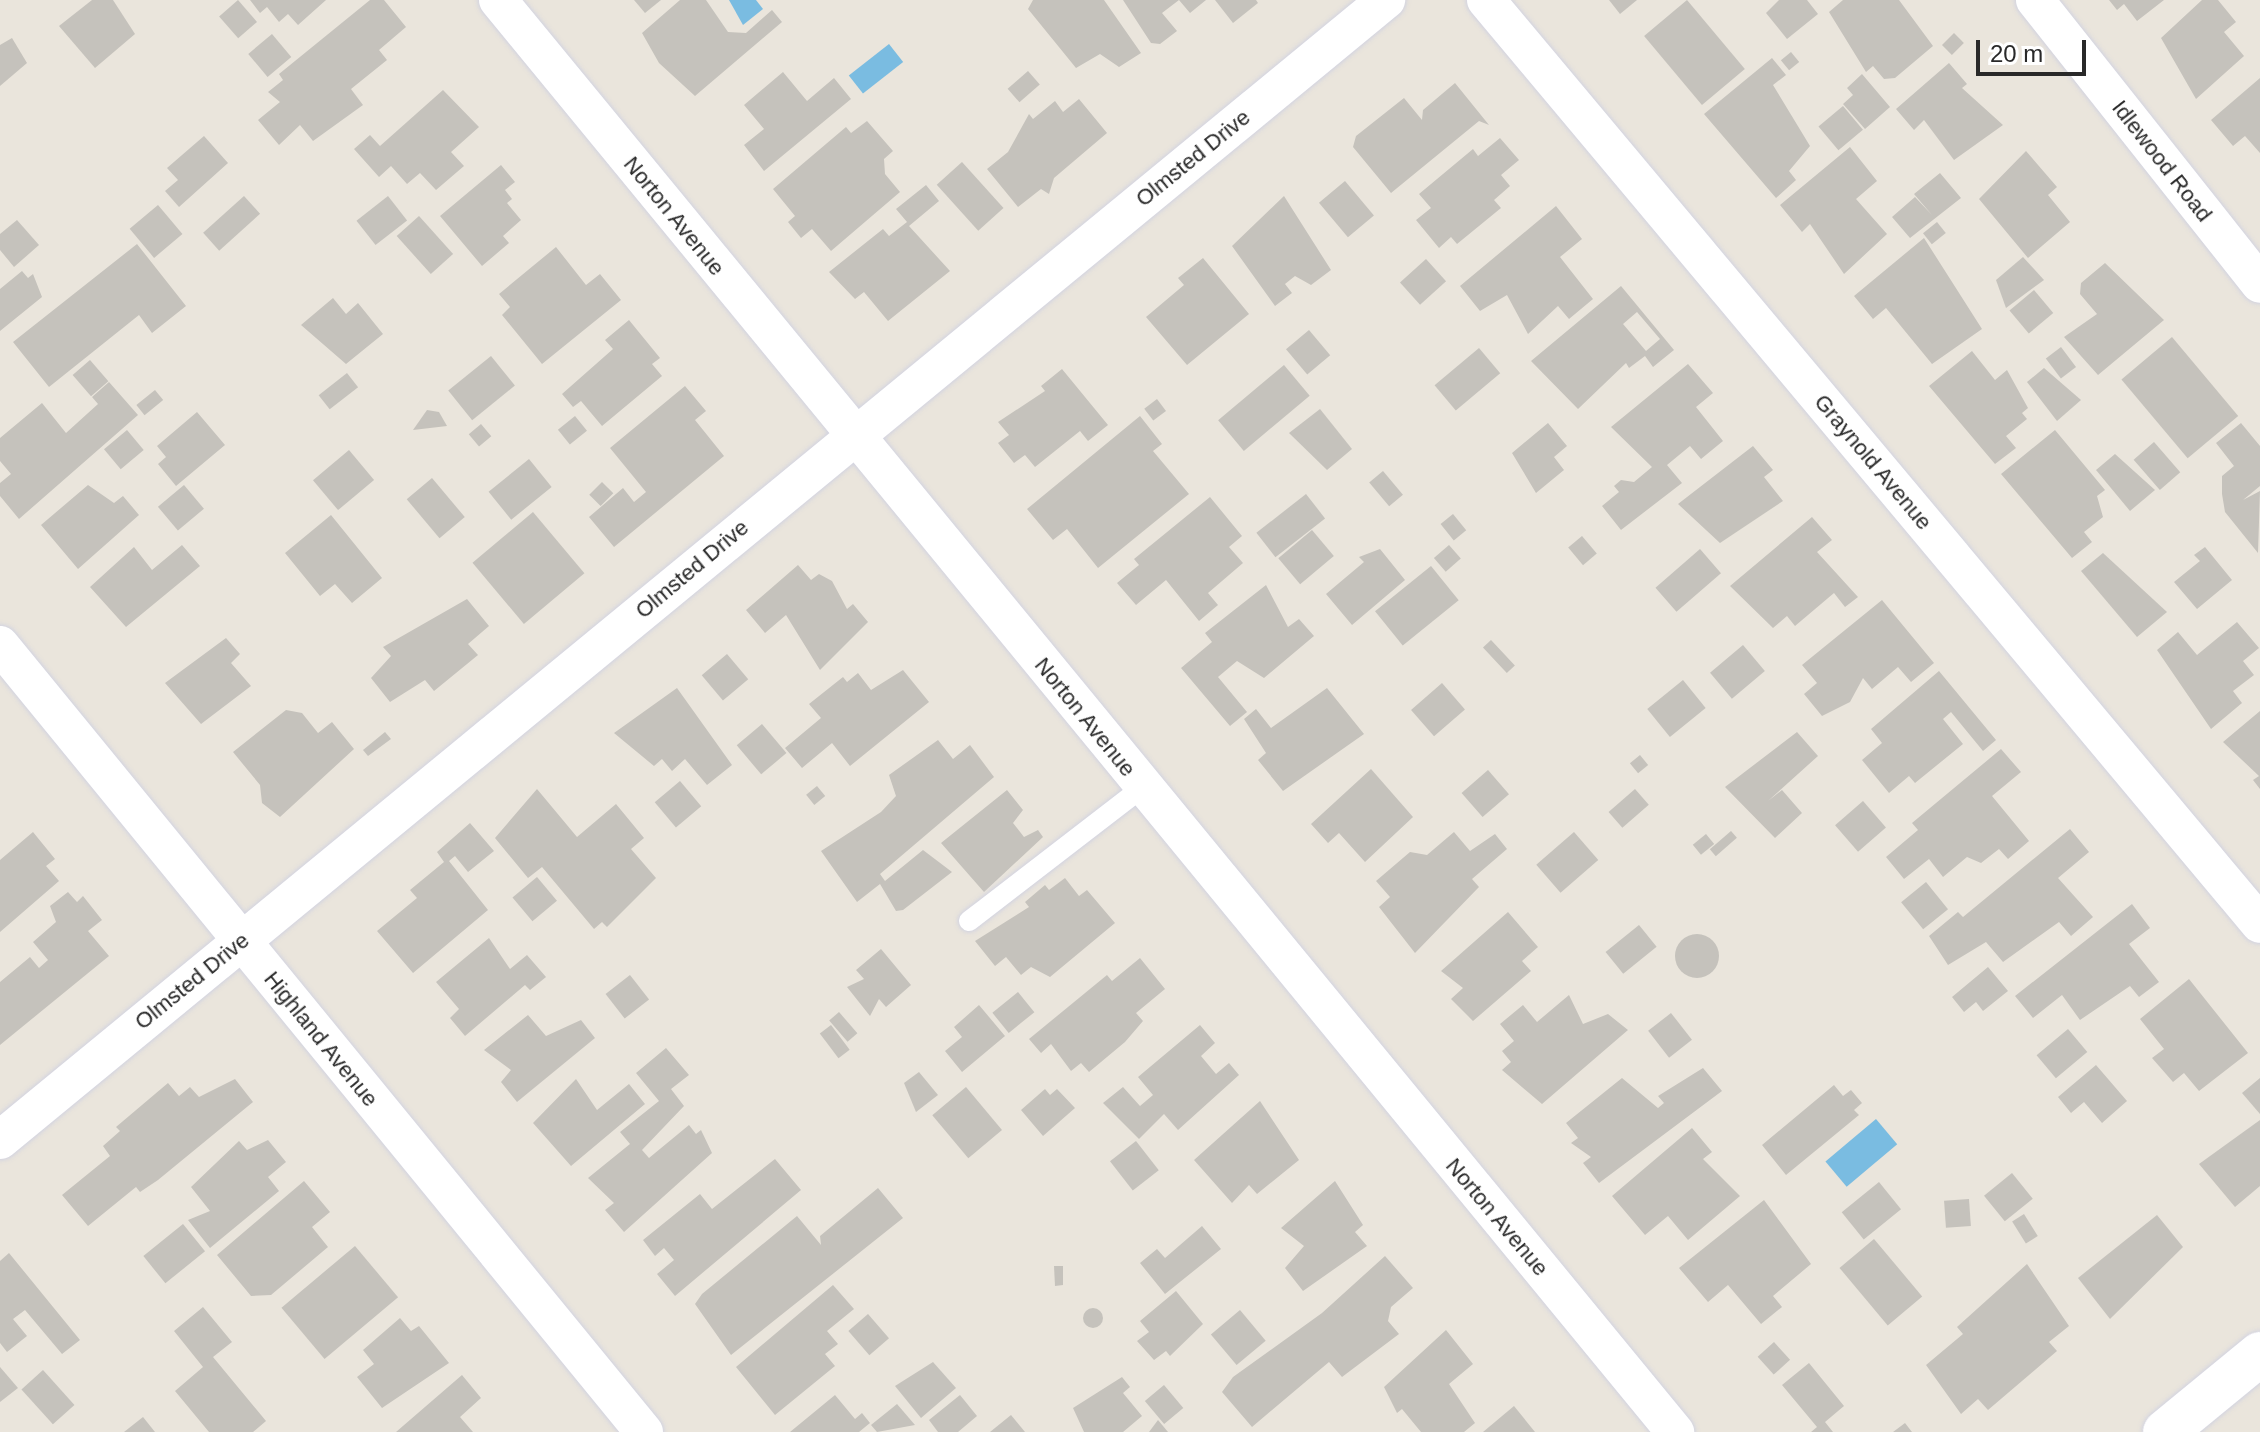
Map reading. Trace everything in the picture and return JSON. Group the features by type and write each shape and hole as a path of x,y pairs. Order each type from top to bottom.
{"street":[{"name":"Norton Avenue","path":"498,0 1675,1432"},
{"name":"Olmsted Drive","path":"0,1140 1386,0"},
{"name":"Graynold Avenue","path":"1486,0 2260,924"},
{"name":"Idlewood Road","path":"2035,0 2260,284"},
{"name":"Highland Avenue","path":"0,645 644,1432"},
{"path":"2188,1425 2260,1354"}],"lane":[{"path":"969,921 1143,787"}],"water":[{"path":"729,0 756,0 763,9 743,25"},
{"path":"889,44 903,62 863,94 849,75"},
{"path":"1876,1119 1897,1144 1847,1187 1825,1161"}],"building":[{"path":"92,0 113,0 135,34 95,68 59,26"},
{"path":"238,0 257,22 238,38 219,16"},
{"path":"250,0 326,0 298,25 288,14 279,22 267,7 260,13"},
{"path":"370,0 384,0 406,27 379,50 387,60 351,89 363,105 313,141 300,125 279,145 258,120 280,102 268,92 283,80 279,74"},
{"path":"634,0 661,0 645,13"},
{"path":"680,0 706,0 728,32 746,33 772,10 782,22 695,96 659,63 642,33"},
{"path":"1033,0 1104,0 1141,53 1119,67 1100,54 1076,68 1028,9"},
{"path":"1123,0 1179,0 1162,13 1177,31 1160,44 1151,43"},
{"path":"1179,0 1206,0 1190,13"},
{"path":"1215,0 1256,0 1258,3 1233,23"},
{"path":"1609,0 1637,0 1620,14"},
{"path":"1687,0 1745,69 1702,105 1644,36"},
{"path":"1779,0 1807,0 1818,14 1787,39 1766,13"},
{"path":"1843,0 1899,0 1933,46 1895,78 1884,79 1873,66 1866,72 1829,12"},
{"path":"2109,0 2164,0 2137,21 2124,4 2117,10"},
{"path":"2202,0 2218,0 2236,22 2224,32 2244,56 2196,99 2161,38"},
{"path":"1954,33 1964,43 1952,55 1942,45"},
{"path":"272,34 291,57 268,77 248,54"},
{"path":"12,38 27,63 0,86 0,45"},
{"path":"1791,52 1799,62 1789,70 1781,60"},
{"path":"1772,58 1786,75 1773,85 1810,146 1789,171 1796,180 1776,198 1704,114"},
{"path":"1949,63 1967,84 1962,88 2003,125 1954,160 1924,120 1914,130 1896,109"},
{"path":"1028,71 1040,85 1019,102 1008,89"},
{"path":"783,72 807,101 834,78 851,99 764,171 744,145 764,129 744,105"},
{"path":"1862,74 1890,107 1865,129 1843,104 1853,95 1847,88"},
{"path":"2260,78 2260,153 2245,136 2233,146 2211,120"},
{"path":"1455,83 1489,125 1479,121 1391,193 1353,147 1356,136 1404,98 1422,120 1423,110"},
{"path":"443,90 479,127 451,152 464,166 436,190 420,173 407,184 391,166 379,177 354,149 370,135 380,146"},
{"path":"1079,99 1107,133 1054,178 1049,194 1041,189 1018,207 987,169 1008,152 1029,114 1033,119 1055,101 1063,112"},
{"path":"1843,106 1863,130 1838,150 1818,127"},
{"path":"867,121 893,151 884,159 885,174 900,192 831,251 812,229 801,238 788,222 795,216 773,189 846,127 851,133"},
{"path":"204,136 228,163 179,207 165,191 178,180 167,168"},
{"path":"1500,138 1519,160 1501,175 1510,186 1494,200 1501,208 1457,244 1451,237 1439,248 1416,220 1431,208 1419,194 1473,149 1478,156"},
{"path":"1850,147 1877,181 1856,199 1887,234 1844,274 1810,224 1802,232 1780,205"},
{"path":"2026,151 2057,187 2048,195 2070,222 2028,258 1979,199"},
{"path":"962,162 1003,208 978,231 937,185"},
{"path":"501,165 515,182 505,190 512,199 507,203 521,220 503,236 509,243 482,266 440,216"},
{"path":"1940,173 1961,198 1910,238 1892,217 1915,197 1932,215 1914,194"},
{"path":"1345,181 1374,215 1348,237 1319,203"},
{"path":"926,185 939,201 909,226 950,271 888,321 864,292 855,299 829,272 883,229 889,236 907,222 896,209"},
{"path":"244,196 260,214 219,251 203,233"},
{"path":"388,196 407,220 376,245 356,221"},
{"path":"1284,196 1331,270 1311,285 1295,276 1285,284 1292,293 1275,306 1232,246"},
{"path":"158,205 182,234 154,258 130,229"},
{"path":"1556,206 1582,239 1560,257 1593,299 1569,319 1558,306 1528,334 1507,295 1480,311 1460,286"},
{"path":"419,216 453,254 431,274 397,236"},
{"path":"17,220 39,245 14,267 0,250 0,234"},
{"path":"1937,222 1946,233 1932,244 1923,233"},
{"path":"1924,238 1982,329 1932,364 1886,308 1873,319 1854,296"},
{"path":"137,244 186,306 152,333 139,315 49,387 13,342"},
{"path":"556,247 586,285 600,274 621,300 542,364 502,315 510,307 499,294"},
{"path":"2023,257 2044,280 2006,308 1996,280"},
{"path":"1203,258 1249,314 1187,365 1146,317 1184,285 1178,278"},
{"path":"1426,259 1446,281 1420,305 1400,282"},
{"path":"2105,263 2164,320 2098,375 2064,337 2097,314 2080,294 2081,283"},
{"path":"22,271 28,278 33,274 42,297 0,331 0,289"},
{"path":"1621,286 1674,350 1653,367 1645,356 1629,368 1626,363 1578,409 1531,361","holes":["1637,312 1660,339 1646,351 1623,324"]},
{"path":"2034,290 2053,313 2029,334 2009,311"},
{"path":"333,298 346,314 358,303 383,334 346,364 301,325"},
{"path":"629,320 660,358 652,364 662,376 602,426 581,401 573,407 562,394 613,349 605,340"},
{"path":"1309,330 1330,355 1307,375 1286,349"},
{"path":"2172,337 2238,416 2188,458 2121,379"},
{"path":"2061,347 2076,367 2061,378 2046,358"},
{"path":"1479,348 1500,373 1456,411 1435,385"},
{"path":"1972,351 1995,380 2007,370 2028,408 2022,413 2027,419 2006,436 2016,448 1995,464 1929,386"},
{"path":"491,356 515,386 472,420 448,391"},
{"path":"90,360 108,381 91,396 73,375"},
{"path":"1688,364 1713,393 1696,407 1723,441 1701,459 1690,446 1667,465 1682,483 1621,530 1602,506 1619,492 1614,486 1621,480 1634,482 1652,467 1611,427"},
{"path":"1284,365 1310,396 1244,451 1218,420"},
{"path":"2044,368 2081,400 2057,421 2027,382"},
{"path":"1062,369 1108,425 1088,441 1080,431 1035,467 1025,455 1014,463 998,443 1009,435 998,422 1045,391 1041,386"},
{"path":"347,373 358,387 330,409 319,395"},
{"path":"109,382 138,415 19,519 0,496 0,483 11,474 0,461 0,438 42,403 66,433 98,404 92,397"},
{"path":"685,386 706,411 695,420 724,456 614,547 589,517 623,488 634,502 646,492 610,448"},
{"path":"155,390 163,400 145,415 136,405"},
{"path":"1157,399 1166,411 1153,421 1144,409"},
{"path":"1320,409 1352,449 1327,470 1289,433"},
{"path":"427,410 439,412 447,426 413,430"},
{"path":"197,412 225,445 176,486 158,464 166,457 157,446"},
{"path":"575,416 587,431 570,445 558,430"},
{"path":"1140,416 1162,444 1153,451 1189,494 1098,568 1067,529 1053,540 1027,509"},
{"path":"1548,423 1567,446 1554,457 1564,470 1536,493 1512,453"},
{"path":"2241,423 2260,446 2260,486 2243,500 2260,491 2258,553 2225,512 2222,494 2222,476 2234,466 2216,443"},
{"path":"481,424 491,436 479,447 469,434"},
{"path":"127,430 144,450 121,469 104,449"},
{"path":"2055,430 2105,490 2097,496 2103,517 2084,532 2092,542 2072,558 2001,474"},
{"path":"2154,442 2180,472 2160,490 2134,460"},
{"path":"1753,446 1773,470 1764,477 1783,501 1720,543 1678,504"},
{"path":"349,450 374,480 338,510 313,480"},
{"path":"2115,454 2155,490 2130,511 2096,470"},
{"path":"529,459 552,487 511,520 489,492"},
{"path":"1383,471 1403,495 1389,506 1369,483"},
{"path":"432,478 465,517 440,538 407,499"},
{"path":"602,482 613,493 601,506 589,495"},
{"path":"88,485 114,503 123,496 139,515 78,569 41,525"},
{"path":"184,485 204,509 178,531 158,507"},
{"path":"1306,494 1325,518 1275,557 1256,533"},
{"path":"1210,497 1242,536 1229,547 1243,563 1208,593 1218,605 1199,621 1166,580 1136,605 1117,583 1139,565 1134,559"},
{"path":"533,512 584,573 524,624 472,563"},
{"path":"1453,514 1466,530 1454,540 1441,524"},
{"path":"331,515 382,578 352,603 335,584 320,596 285,553"},
{"path":"1812,517 1832,540 1817,552 1858,597 1845,607 1834,593 1795,626 1787,616 1773,628 1730,586"},
{"path":"1312,530 1334,556 1300,584 1278,558"},
{"path":"1582,536 1597,554 1583,565 1568,548"},
{"path":"182,545 200,566 126,627 90,587 134,547 152,570"},
{"path":"1449,545 1461,559 1446,572 1434,558"},
{"path":"2205,547 2232,580 2197,609 2174,582 2200,561 2194,555"},
{"path":"1380,549 1405,580 1352,625 1326,594 1364,562 1359,557"},
{"path":"1700,549 1721,573 1676,612 1655,588"},
{"path":"2103,553 2167,612 2137,637 2081,571"},
{"path":"798,565 811,580 819,574 832,581 847,609 853,604 868,622 820,670 786,615 765,633 746,610"},
{"path":"1431,566 1459,600 1403,646 1375,611"},
{"path":"1266,585 1288,627 1299,619 1314,636 1264,678 1237,661 1218,677 1247,712 1230,726 1181,668 1212,642 1205,633"},
{"path":"467,599 489,626 468,644 478,655 434,691 425,680 390,702 371,678 391,656 383,647"},
{"path":"1882,600 1934,663 1911,682 1898,667 1872,689 1863,678 1850,702 1822,716 1804,694 1817,683 1802,665"},
{"path":"2237,622 2259,648 2243,661 2254,675 2233,691 2242,703 2211,729 2157,650 2178,632 2197,655"},
{"path":"226,638 240,654 231,663 251,686 201,724 165,683"},
{"path":"1491,640 1515,666 1507,673 1483,648"},
{"path":"1743,645 1765,671 1732,699 1710,673"},
{"path":"727,654 748,679 723,700 702,675"},
{"path":"903,670 929,702 850,766 832,743 802,768 785,748 821,718 809,704 843,677 847,682 858,673 871,690"},
{"path":"1939,671 1996,740 1983,751 1951,712 1943,719 1963,744 1915,783 1909,776 1889,793 1862,760 1882,743 1871,729"},
{"path":"1683,680 1706,708 1670,737 1647,709"},
{"path":"1442,683 1465,709 1434,736 1411,710"},
{"path":"677,688 732,765 707,785 685,759 672,771 662,759 654,766 614,733"},
{"path":"1327,688 1364,734 1283,791 1258,760 1266,753 1244,719 1256,709 1271,728"},
{"path":"286,710 302,713 318,733 332,722 354,749 280,817 262,803 260,785 233,752"},
{"path":"2260,711 2260,789 2253,780 2259,776 2223,742"},
{"path":"762,724 786,753 761,774 737,745"},
{"path":"385,732 391,739 368,756 363,750"},
{"path":"1797,732 1818,756 1768,801 1782,790 1802,813 1775,838 1725,787"},
{"path":"938,740 953,759 970,745 994,777 880,874 885,881 923,850 952,872 903,910 896,911 880,884 857,902 821,851 881,812 896,796 889,775"},
{"path":"2001,749 2021,772 1992,796 2029,841 2008,859 1999,849 1981,863 1967,857 1943,877 1929,859 1904,879 1886,857 1918,830 1912,823"},
{"path":"1640,755 1648,765 1638,773 1630,763"},
{"path":"1371,769 1413,817 1365,862 1339,833 1328,843 1311,824"},
{"path":"1488,770 1509,794 1483,817 1462,793"},
{"path":"680,781 701,806 676,827 655,802"},
{"path":"817,786 825,796 814,805 806,795"},
{"path":"537,789 577,837 616,804 644,838 631,849 656,878 607,927 602,922 594,929 542,867 528,878 495,838"},
{"path":"1635,789 1649,805 1622,828 1609,812"},
{"path":"1007,790 1023,810 1013,823 1024,837 1038,830 1043,837 984,892 941,843"},
{"path":"1863,801 1886,827 1858,852 1835,825"},
{"path":"470,823 494,851 468,872 455,856 449,861 488,910 413,973 377,931 417,898 410,890 444,862 437,852"},
{"path":"2070,829 2089,852 2058,878 2093,917 2071,936 2059,922 2003,962 1986,942 1948,965 1929,936 1958,912 1963,917"},
{"path":"1731,831 1737,838 1716,856 1710,849"},
{"path":"33,832 55,859 46,866 59,881 0,932 0,860"},
{"path":"1454,832 1470,851 1495,834 1507,849 1472,879 1479,887 1415,953 1379,907 1390,897 1376,881 1410,852 1427,855"},
{"path":"1574,832 1598,860 1561,893 1536,865"},
{"path":"1706,834 1714,844 1701,855 1693,845"},
{"path":"537,877 557,901 532,921 512,898"},
{"path":"1065,878 1079,896 1087,890 1115,923 1050,977 1031,967 1021,975 1006,957 995,966 975,941 1029,907 1025,902 1045,885 1049,890"},
{"path":"1926,882 1948,909 1923,929 1901,902"},
{"path":"68,892 77,902 83,896 102,920 88,931 109,956 0,1045 0,982 30,957 39,968 48,960 33,942 56,922 50,906"},
{"path":"2132,904 2150,928 2129,944 2159,982 2139,997 2130,986 2080,1020 2062,995 2033,1018 2015,996"},
{"path":"1508,912 1538,947 1522,961 1531,971 1473,1021 1451,999 1463,988 1441,971"},
{"path":"1639,925 1657,947 1623,974 1606,952"},
{"path":"1697,934 1713,940 1719,956 1713,972 1697,978 1681,972 1675,956 1681,940"},
{"path":"489,938 510,969 527,955 546,977 530,990 525,985 465,1036 450,1018 459,1009 436,982"},
{"path":"881,949 911,985 886,1007 879,999 870,1016 847,987 864,979 856,970"},
{"path":"1140,958 1165,989 1136,1013 1143,1021 1125,1042 1089,1072 1081,1063 1071,1071 1051,1044 1041,1053 1029,1039 1107,975 1112,981"},
{"path":"1988,967 2008,991 1983,1011 1976,1002 1964,1012 1952,997"},
{"path":"630,975 649,999 625,1019 606,994"},
{"path":"2189,979 2248,1053 2199,1091 2184,1073 2173,1082 2152,1058 2164,1049 2140,1019"},
{"path":"1018,992 1034,1012 1009,1033 992,1013"},
{"path":"1569,995 1583,1024 1608,1014 1628,1030 1542,1104 1502,1070 1511,1062 1502,1051 1514,1041 1500,1024 1523,1005 1537,1022"},
{"path":"979,1005 1005,1036 962,1072 945,1051 962,1037 954,1027"},
{"path":"839,1012 857,1033 848,1042 829,1021"},
{"path":"1671,1013 1692,1040 1669,1058 1648,1031"},
{"path":"528,1015 546,1036 581,1020 595,1038 517,1102 501,1082 511,1070 484,1050"},
{"path":"831,1025 850,1050 838,1058 820,1033"},
{"path":"1200,1025 1215,1043 1201,1056 1216,1074 1229,1063 1239,1075 1178,1130 1164,1114 1139,1139 1103,1103 1123,1087 1140,1106 1153,1095 1138,1077"},
{"path":"2068,1029 2087,1052 2056,1078 2037,1055"},
{"path":"666,1048 689,1075 671,1089 684,1106 642,1150 649,1158 689,1125 696,1134 701,1130 712,1153 624,1232 605,1210 614,1203 588,1178 630,1144 620,1132 659,1101 636,1073"},
{"path":"2096,1065 2127,1101 2102,1123 2084,1102 2071,1113 2058,1097"},
{"path":"1703,1068 1722,1091 1599,1183 1583,1163 1591,1157 1571,1143 1578,1138 1566,1123 1622,1078 1658,1108 1664,1103 1658,1096"},
{"path":"919,1072 938,1095 916,1112 904,1083"},
{"path":"2260,1078 2260,1114 2242,1093"},
{"path":"235,1079 253,1102 158,1180 140,1192 136,1187 88,1226 62,1195 110,1156 103,1146 120,1131 116,1127 168,1083 179,1096 190,1087 199,1097"},
{"path":"576,1079 597,1110 629,1084 645,1104 571,1166 533,1123"},
{"path":"1834,1085 1843,1096 1851,1090 1862,1103 1854,1110 1859,1115 1786,1175 1762,1145"},
{"path":"966,1087 1002,1130 968,1158 932,1115"},
{"path":"1045,1089 1050,1095 1057,1089 1075,1108 1043,1136 1021,1110"},
{"path":"1260,1101 1299,1160 1257,1194 1249,1185 1232,1203 1194,1160"},
{"path":"2260,1120 2260,1186 2235,1207 2199,1164"},
{"path":"1692,1128 1712,1152 1703,1159 1740,1196 1688,1240 1668,1216 1645,1235 1612,1196"},
{"path":"268,1140 286,1162 268,1177 279,1191 210,1248 188,1220 210,1211 191,1187 239,1141 247,1150"},
{"path":"1136,1141 1159,1170 1133,1190 1110,1161"},
{"path":"775,1159 801,1190 675,1296 657,1274 674,1260 664,1248 655,1256 643,1240 700,1194 712,1209"},
{"path":"2012,1173 2033,1199 2005,1221 1984,1196"},
{"path":"304,1181 330,1212 312,1227 328,1247 271,1295 251,1296 217,1255"},
{"path":"1335,1181 1363,1225 1355,1232 1367,1246 1303,1291 1285,1268 1304,1246 1281,1228"},
{"path":"1879,1182 1901,1209 1864,1239 1842,1212"},
{"path":"878,1188 903,1218 731,1355 695,1304 702,1294 797,1216 821,1245 820,1236"},
{"path":"1969,1199 1971,1226 1946,1228 1944,1201"},
{"path":"1764,1200 1811,1264 1773,1296 1782,1307 1761,1324 1728,1285 1708,1302 1679,1268"},
{"path":"2024,1214 2038,1236 2026,1243 2012,1221"},
{"path":"2157,1215 2183,1247 2110,1319 2078,1278"},
{"path":"183,1224 205,1251 165,1283 143,1256"},
{"path":"1202,1226 1221,1249 1165,1294 1140,1263 1157,1249 1165,1258"},
{"path":"1874,1239 1922,1296 1888,1325 1840,1268"},
{"path":"355,1246 398,1297 325,1359 281,1308"},
{"path":"9,1253 80,1340 62,1354 25,1310 13,1319 27,1336 7,1352 0,1343 0,1261"},
{"path":"1385,1256 1413,1288 1391,1307 1388,1321 1399,1334 1342,1377 1329,1362 1252,1427 1222,1392 1233,1377 1322,1313"},
{"path":"2027,1264 2069,1326 2049,1342 2057,1351 1988,1410 1978,1399 1961,1414 1926,1365 1963,1334 1957,1327"},
{"path":"1054,1266 1063,1266 1063,1285 1055,1286"},
{"path":"833,1285 854,1309 827,1331 838,1344 825,1354 835,1366 775,1415 736,1367"},
{"path":"1176,1291 1203,1324 1170,1356 1166,1351 1154,1360 1137,1341 1149,1332 1140,1321"},
{"path":"203,1307 232,1342 213,1357 266,1421 253,1432 209,1432 175,1391 203,1367 174,1331"},
{"path":"1093,1308 1100,1311 1103,1318 1100,1325 1093,1328 1086,1325 1083,1318 1086,1311"},
{"path":"1240,1310 1266,1341 1237,1365 1211,1334"},
{"path":"868,1314 889,1338 869,1355 848,1331"},
{"path":"400,1318 411,1331 419,1326 449,1363 382,1408 357,1377 374,1364 363,1350"},
{"path":"1446,1330 1473,1364 1449,1384 1475,1423 1464,1432 1421,1432 1402,1409 1397,1413 1384,1387"},
{"path":"1774,1342 1790,1360 1774,1375 1758,1357"},
{"path":"933,1362 956,1388 921,1418 895,1386"},
{"path":"1809,1363 1844,1406 1825,1422 1833,1432 1811,1432 1817,1427 1782,1385"},
{"path":"0,1367 18,1388 0,1402"},
{"path":"43,1370 74,1405 53,1424 21,1389"},
{"path":"462,1375 481,1398 460,1417 473,1432 396,1432"},
{"path":"1122,1377 1130,1387 1123,1393 1142,1416 1123,1432 1084,1432 1073,1408"},
{"path":"1164,1385 1183,1408 1164,1424 1145,1401"},
{"path":"835,1395 855,1419 862,1413 870,1423 859,1432 790,1432"},
{"path":"960,1395 977,1416 958,1432 938,1432 929,1420"},
{"path":"897,1404 915,1425 877,1432 871,1425"},
{"path":"1514,1406 1535,1432 1483,1432"},
{"path":"1011,1415 1025,1432 990,1432"},
{"path":"143,1417 155,1432 124,1432"},
{"path":"1158,1420 1168,1432 1149,1432"},
{"path":"1905,1423 1912,1432 1893,1432"}]}
